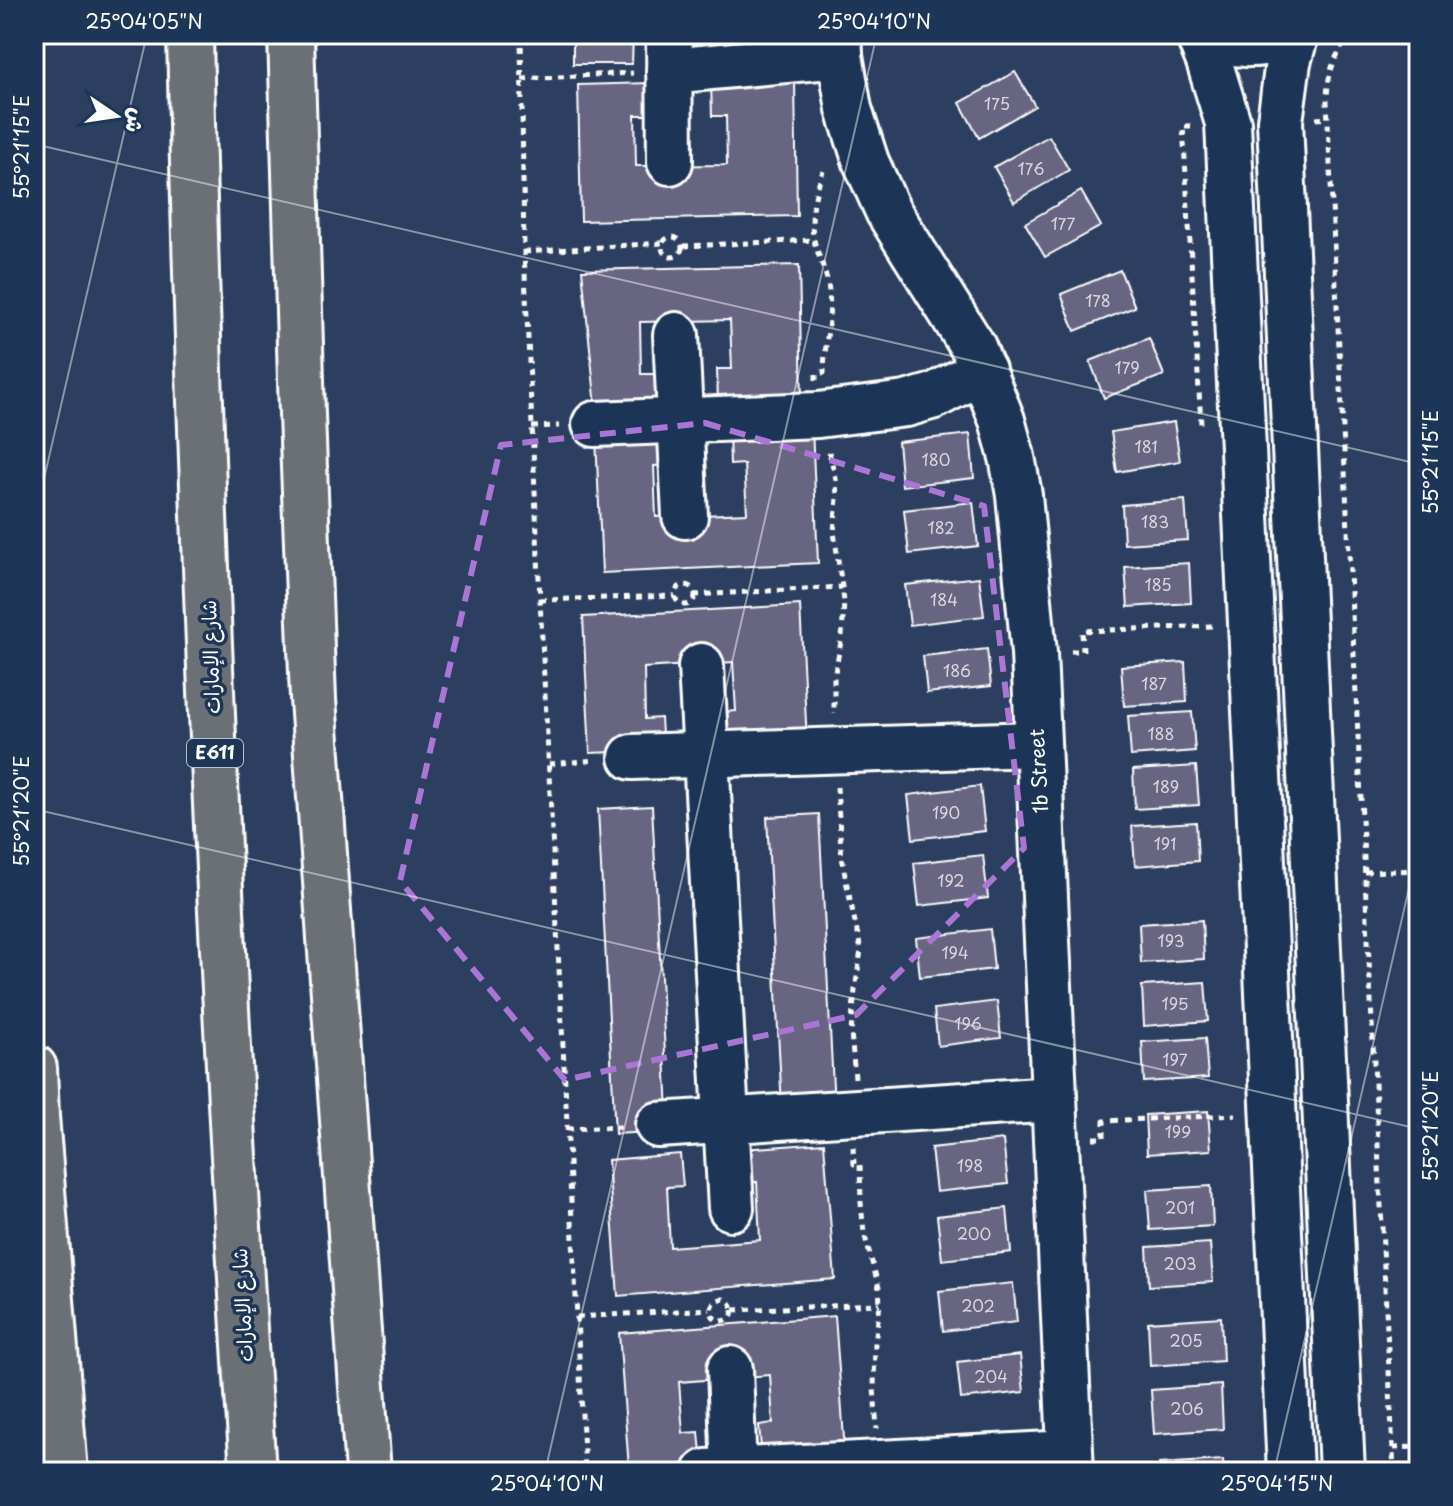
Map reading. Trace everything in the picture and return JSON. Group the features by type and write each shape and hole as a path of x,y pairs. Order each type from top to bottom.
{"highway":[{"name":"شارع الإمارات","path":"190,34 205,530 221,907 253,1472"},
{"path":"291,34 313,699 368,1472"},
{"path":"34,1068 65,1472"}],"street":[{"path":"1200,34 1236,45 1257,45 1296,34"},
{"path":"1200,34 1228,123 1290,1472"},
{"path":"1296,34 1288,62 1280,121 1342,1472"},
{"path":"670,162 669,52 840,44"},
{"name":"1b Street","path":"840,44 849,109 866,162 888,211 973,347 1002,420 1015,470 1034,653 1071,1463"},
{"path":"676,335 685,516"},
{"path":"595,424 818,415 920,401 983,370"},
{"path":"701,666 731,1208"},
{"path":"632,757 1038,744"},
{"path":"658,1125 851,1112 1055,1119"},
{"path":"730,1369 725,1472 865,1464 1071,1463"}],"path":[{"path":"521,34 524,252 585,1472"},
{"path":"1352,34 1337,53 1327,89 1394,1472"},
{"path":"522,79 669,52"},
{"path":"823,171 816,188 812,226 815,247 828,278 830,311 824,373 816,374 821,453 830,451 836,479 834,532 844,619 834,677 834,751 841,849 861,950 852,1022 856,1088 851,1088 851,1112 854,1164 860,1164 864,1233 879,1288 880,1304 874,1388 879,1444 864,1445 865,1464"},
{"path":"524,252 662,243 673,237 680,240 682,252 671,258 665,255 662,243"},
{"path":"683,246 815,240"},
{"path":"681,586 692,589 694,595 688,605 677,602 675,596 681,586"},
{"path":"694,595 842,587"},
{"path":"540,600 675,596"},
{"path":"1034,653 1083,651 1082,631 1214,626"},
{"path":"549,764 632,757"},
{"path":"1365,872 1419,870"},
{"path":"1055,1119 1104,1138 1104,1121 1236,1115"},
{"path":"567,1129 658,1125"},
{"path":"718,1298 725,1298 732,1302 734,1310 731,1317 718,1321 712,1317 710,1309 718,1298"},
{"path":"734,1310 880,1304"},
{"path":"577,1317 710,1309"},
{"path":"1393,1448 1419,1447"}],"highlighted area":[{"path":"705,423 984,506 1024,848 856,1015 565,1080 400,881 501,445"}],"building":[{"path":"573,34 633,34 632,64 573,64"},
{"path":"1015,72 1035,106 979,138 960,103"},
{"path":"795,80 797,216 581,221 578,85 651,83 651,115 635,115 636,166 727,165 726,116 712,116 711,82"},
{"path":"1049,136 1069,170 1014,202 994,167"},
{"path":"1081,191 1101,226 1045,257 1025,223"},
{"path":"799,265 802,402 718,404 717,369 732,369 730,320 640,322 641,374 657,374 658,405 596,407 582,270"},
{"path":"1120,270 1135,307 1075,331 1061,294"},
{"path":"1149,338 1164,375 1104,398 1090,361"},
{"path":"1174,422 1180,461 1117,472 1111,432"},
{"path":"812,427 818,563 602,573 596,437 668,434 670,465 654,466 656,517 747,513 744,464 730,465 729,431"},
{"path":"970,434 974,478 902,486 898,442"},
{"path":"1185,500 1188,540 1124,544 1122,505"},
{"path":"973,502 978,546 909,554 904,510"},
{"path":"1189,563 1191,603 1128,607 1125,567"},
{"path":"979,577 984,616 910,625 905,585"},
{"path":"800,605 807,742 724,746 721,712 736,711 733,662 644,668 645,719 661,718 663,750 590,753 583,617"},
{"path":"987,649 991,686 927,693 923,656"},
{"path":"1185,662 1187,702 1124,706 1121,666"},
{"path":"1192,712 1195,751 1131,756 1128,716"},
{"path":"1196,766 1199,805 1135,809 1133,770"},
{"path":"980,786 985,831 913,839 908,795"},
{"path":"652,806 669,1131 615,1134 598,809"},
{"path":"819,814 834,1106 782,1108 767,817"},
{"path":"1196,822 1198,861 1135,866 1132,826"},
{"path":"983,855 988,898 919,906 914,863"},
{"path":"1202,920 1204,959 1141,963 1139,924"},
{"path":"990,929 994,969 920,977 916,938"},
{"path":"1205,982 1208,1021 1144,1026 1142,986"},
{"path":"997,1001 1001,1038 938,1046 934,1009"},
{"path":"1205,1038 1208,1078 1144,1082 1142,1042"},
{"path":"1208,1111 1211,1150 1147,1154 1145,1115"},
{"path":"1003,1140 1008,1184 936,1192 931,1148"},
{"path":"824,1143 835,1279 618,1296 608,1160 680,1154 683,1186 667,1187 670,1247 760,1240 757,1182 743,1184 741,1149"},
{"path":"1211,1186 1213,1226 1150,1230 1147,1190"},
{"path":"1007,1208 1011,1252 942,1260 937,1216"},
{"path":"1210,1243 1213,1282 1149,1286 1147,1247"},
{"path":"1013,1283 1017,1322 943,1331 939,1291"},
{"path":"835,1316 845,1452 762,1459 759,1425 773,1423 770,1375 679,1382 683,1433 699,1432 702,1464 629,1469 619,1333"},
{"path":"1221,1317 1223,1361 1150,1366 1148,1322"},
{"path":"1020,1355 1024,1392 961,1399 957,1362"},
{"path":"1221,1385 1223,1429 1154,1434 1151,1390"},
{"path":"1223,1460 1224,1472 1160,1472 1159,1464"}]}
